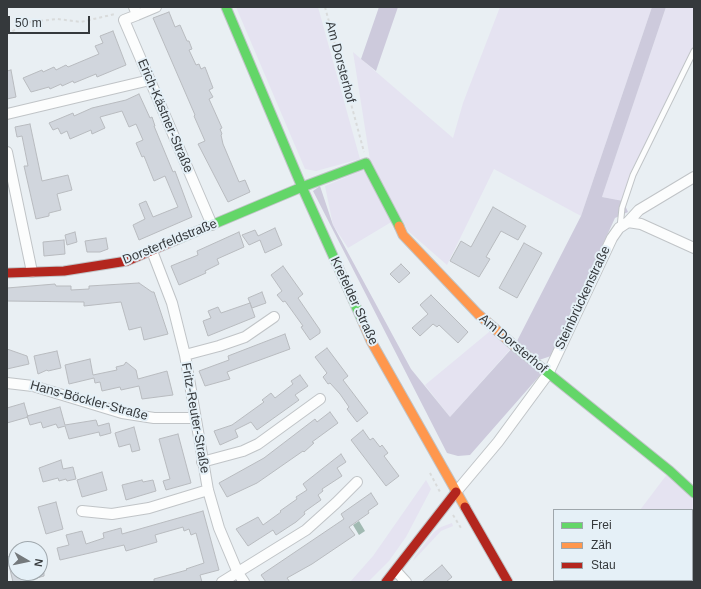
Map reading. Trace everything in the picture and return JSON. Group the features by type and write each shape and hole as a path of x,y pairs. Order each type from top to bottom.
{"street":[{"name":"Erich-Kästner-Straße","path":"156,7 135,11 124,20 212,225"},
{"name":"Krefelder Straße","path":"226,7 302,187 372,341 508,582"},
{"path":"7,114 150,80"},
{"path":"7,152 32,272"},
{"path":"302,187 366,163"},
{"name":"Am Dorsterhof","path":"366,163 403,235 478,314 548,374 670,471 694,493"},
{"name":"Steinbrückenstraße","path":"456,492 498,442 548,374 612,238 639,210 694,176"},
{"name":"Dorsterfeldstraße","path":"7,274 64,271 127,261 302,187"},
{"path":"628,222 641,224 694,248"},
{"name":"Fritz-Reuter-Straße","path":"152,251 172,303 185,355 202,462 208,490 219,528 238,573 244,582"},
{"path":"185,355 245,337 274,317"},
{"name":"Hans-Böckler-Straße","path":"7,383 33,386 122,413 154,418 195,418"},
{"path":"202,462 244,452 258,444 320,399"},
{"path":"222,582 306,530 357,482"},
{"path":"82,511 112,514 120,513 149,508 208,490"},
{"path":"386,582 456,492"},
{"path":"396,571 406,582"}],"lane":[{"path":"620,228 622,208 633,175 694,51"}],"path":[{"name":"Am Dorsterhof","path":"325,7 366,163"},
{"path":"7,34 30,22 57,19 81,22 94,20 112,14 118,14"}],"shaded area":[{"path":"236,7 318,7 360,159 316,171 305,169"},
{"path":"379,7 398,7 376,71 361,59"},
{"path":"500,7 652,7 581,216 494,169 447,265 408,231 370,160 353,52 453,138 463,103"},
{"path":"652,7 666,7 602,197 623,201 628,212 615,218 551,356 539,360 516,343 581,216"},
{"path":"666,7 694,7 694,45 623,201 602,197"},
{"path":"363,170 393,221 348,248 333,225 325,186"},
{"path":"320,186 333,225 411,369 450,417 514,346 542,373 470,455 458,456 447,453 313,191"},
{"path":"495,327 515,344 450,417 425,385"},
{"path":"668,473 694,494 693,580 693,509 641,509"},
{"path":"426,480 431,489 406,537 389,561 368,582 350,582 373,556"},
{"path":"359,521 365,531 359,535 353,525"},
{"path":"452,523 453,526 441,531 413,561 415,556 434,532 441,527"},
{"path":"585,581 691,581 690,582 584,582"}],"building":[{"path":"169,12 175,27 180,25 187,41 189,41 192,49 189,50 196,65 199,64 201,69 205,67 213,88 209,90 213,97 209,99 222,128 220,129 223,144 239,182 245,180 250,192 228,202 198,144 205,141 153,18"},
{"path":"113,31 126,65 97,77 96,74 74,83 73,81 62,86 61,84 50,89 49,87 31,92 23,78 54,67 56,70 66,65 68,67 99,54 95,46 103,43 100,36"},
{"path":"11,70 16,97 7,99 7,71"},
{"path":"139,94 150,118 152,117 154,126 173,172 175,171 192,217 139,240 133,225 145,219 139,204 146,201 153,217 178,207 165,176 154,181 144,156 142,157 136,143 143,140 136,124 129,127 122,111 100,117 105,128 92,134 91,130 70,139 67,131 61,134 58,128 53,130 49,123 73,113 74,116 92,108 126,100"},
{"path":"30,124 42,181 68,175 72,190 57,194 61,210 49,213 49,216 36,219 24,166 28,166 22,136 17,137 15,127"},
{"path":"493,207 526,226 518,240 501,231 486,257 490,259 479,277 450,261 461,241 471,247"},
{"path":"275,228 282,245 265,253 260,240 249,245 242,235 255,230 258,236"},
{"path":"75,232 77,242 67,245 65,235"},
{"path":"239,232 244,247 217,259 219,264 205,271 206,273 179,285 171,266 198,255 197,251"},
{"path":"106,238 108,249 100,252 87,252 85,241"},
{"path":"64,240 65,254 44,256 43,242"},
{"path":"524,243 542,253 517,298 499,288"},
{"path":"401,264 410,273 399,283 390,274"},
{"path":"283,266 303,294 298,298 320,330 320,333 310,340 301,327 303,326 285,301 283,302 277,295 282,291 271,275"},
{"path":"139,283 154,292 168,334 144,340 141,327 129,330 121,302 84,306 84,302 7,301 7,288 55,284 56,286 71,286 71,290 89,289 89,286"},
{"path":"262,292 266,303 252,308 248,298"},
{"path":"431,295 468,332 458,343 439,325 437,327 433,324 420,336 412,328 428,314 420,305"},
{"path":"250,303 255,317 208,336 203,321 211,318 208,311 218,307 221,313"},
{"path":"285,334 290,349 227,372 230,379 205,386 199,371 229,360 228,356"},
{"path":"327,348 348,376 343,380 368,413 357,422 347,409 349,407 340,394 330,383 328,384 323,377 327,373 315,357"},
{"path":"7,349 27,356 29,364 7,369"},
{"path":"57,351 61,368 47,370 38,374 34,356"},
{"path":"90,359 93,375 117,370 116,367 124,365 126,362 136,370 138,379 167,371 173,395 142,399 139,386 121,390 120,387 102,391 100,382 95,383 94,378 69,384 65,365"},
{"path":"300,375 308,386 295,395 299,400 257,430 251,422 235,430 238,437 220,445 214,431 232,425 264,402 262,400 271,393 275,398 293,384 291,381"},
{"path":"24,403 28,417 7,423 7,408"},
{"path":"60,407 65,425 96,420 98,426 109,423 111,433 100,436 99,432 69,439 65,426 58,428 56,424 43,428 41,422 30,425 27,416"},
{"path":"330,412 338,423 312,442 314,443 304,452 303,451 257,483 227,497 219,483 264,458 315,419 317,422"},
{"path":"134,427 140,450 132,452 130,444 119,447 115,433"},
{"path":"363,430 370,440 373,438 380,447 382,445 388,453 384,456 399,476 386,486 351,440"},
{"path":"178,434 191,483 166,490 163,481 170,479 159,439"},
{"path":"341,454 346,462 337,468 342,476 322,489 323,491 318,495 321,500 304,512 305,514 296,522 276,535 273,530 248,546 236,529 258,517 263,525 297,499 296,497 307,490 303,484"},
{"path":"61,460 63,469 73,467 76,479 59,481 58,478 43,482 39,468"},
{"path":"102,472 107,490 82,497 77,480"},
{"path":"142,480 143,482 153,480 156,491 126,500 122,485"},
{"path":"371,493 378,504 368,511 369,513 349,527 355,535 312,564 287,578 290,582 266,582 261,575 344,519 341,514"},
{"path":"56,502 63,529 46,534 38,507"},
{"path":"203,511 219,570 200,575 202,582 154,582 154,579 187,570 186,569 204,563 196,533 191,535 189,529 184,531 183,527 155,535 157,542 126,551 124,545 60,560 57,548 69,545 66,535 82,531 86,544 104,538 103,533 121,528 122,534"},
{"path":"442,565 452,577 446,582 422,582"},
{"path":"13,581 26,581 22,582"}],"traffic: fast":[{"path":"226,7 302,187 362,320"},
{"path":"176,240 302,187 366,163 399,226"},
{"path":"517,348 670,471 694,493"}],"traffic: slow":[{"path":"399,226 403,235 478,314 517,348"},
{"path":"362,320 371,341 465,507"}],"traffic: jam":[{"path":"7,273 64,271 127,261 176,240"},
{"path":"386,582 456,492"},
{"path":"465,507 508,582"}]}
